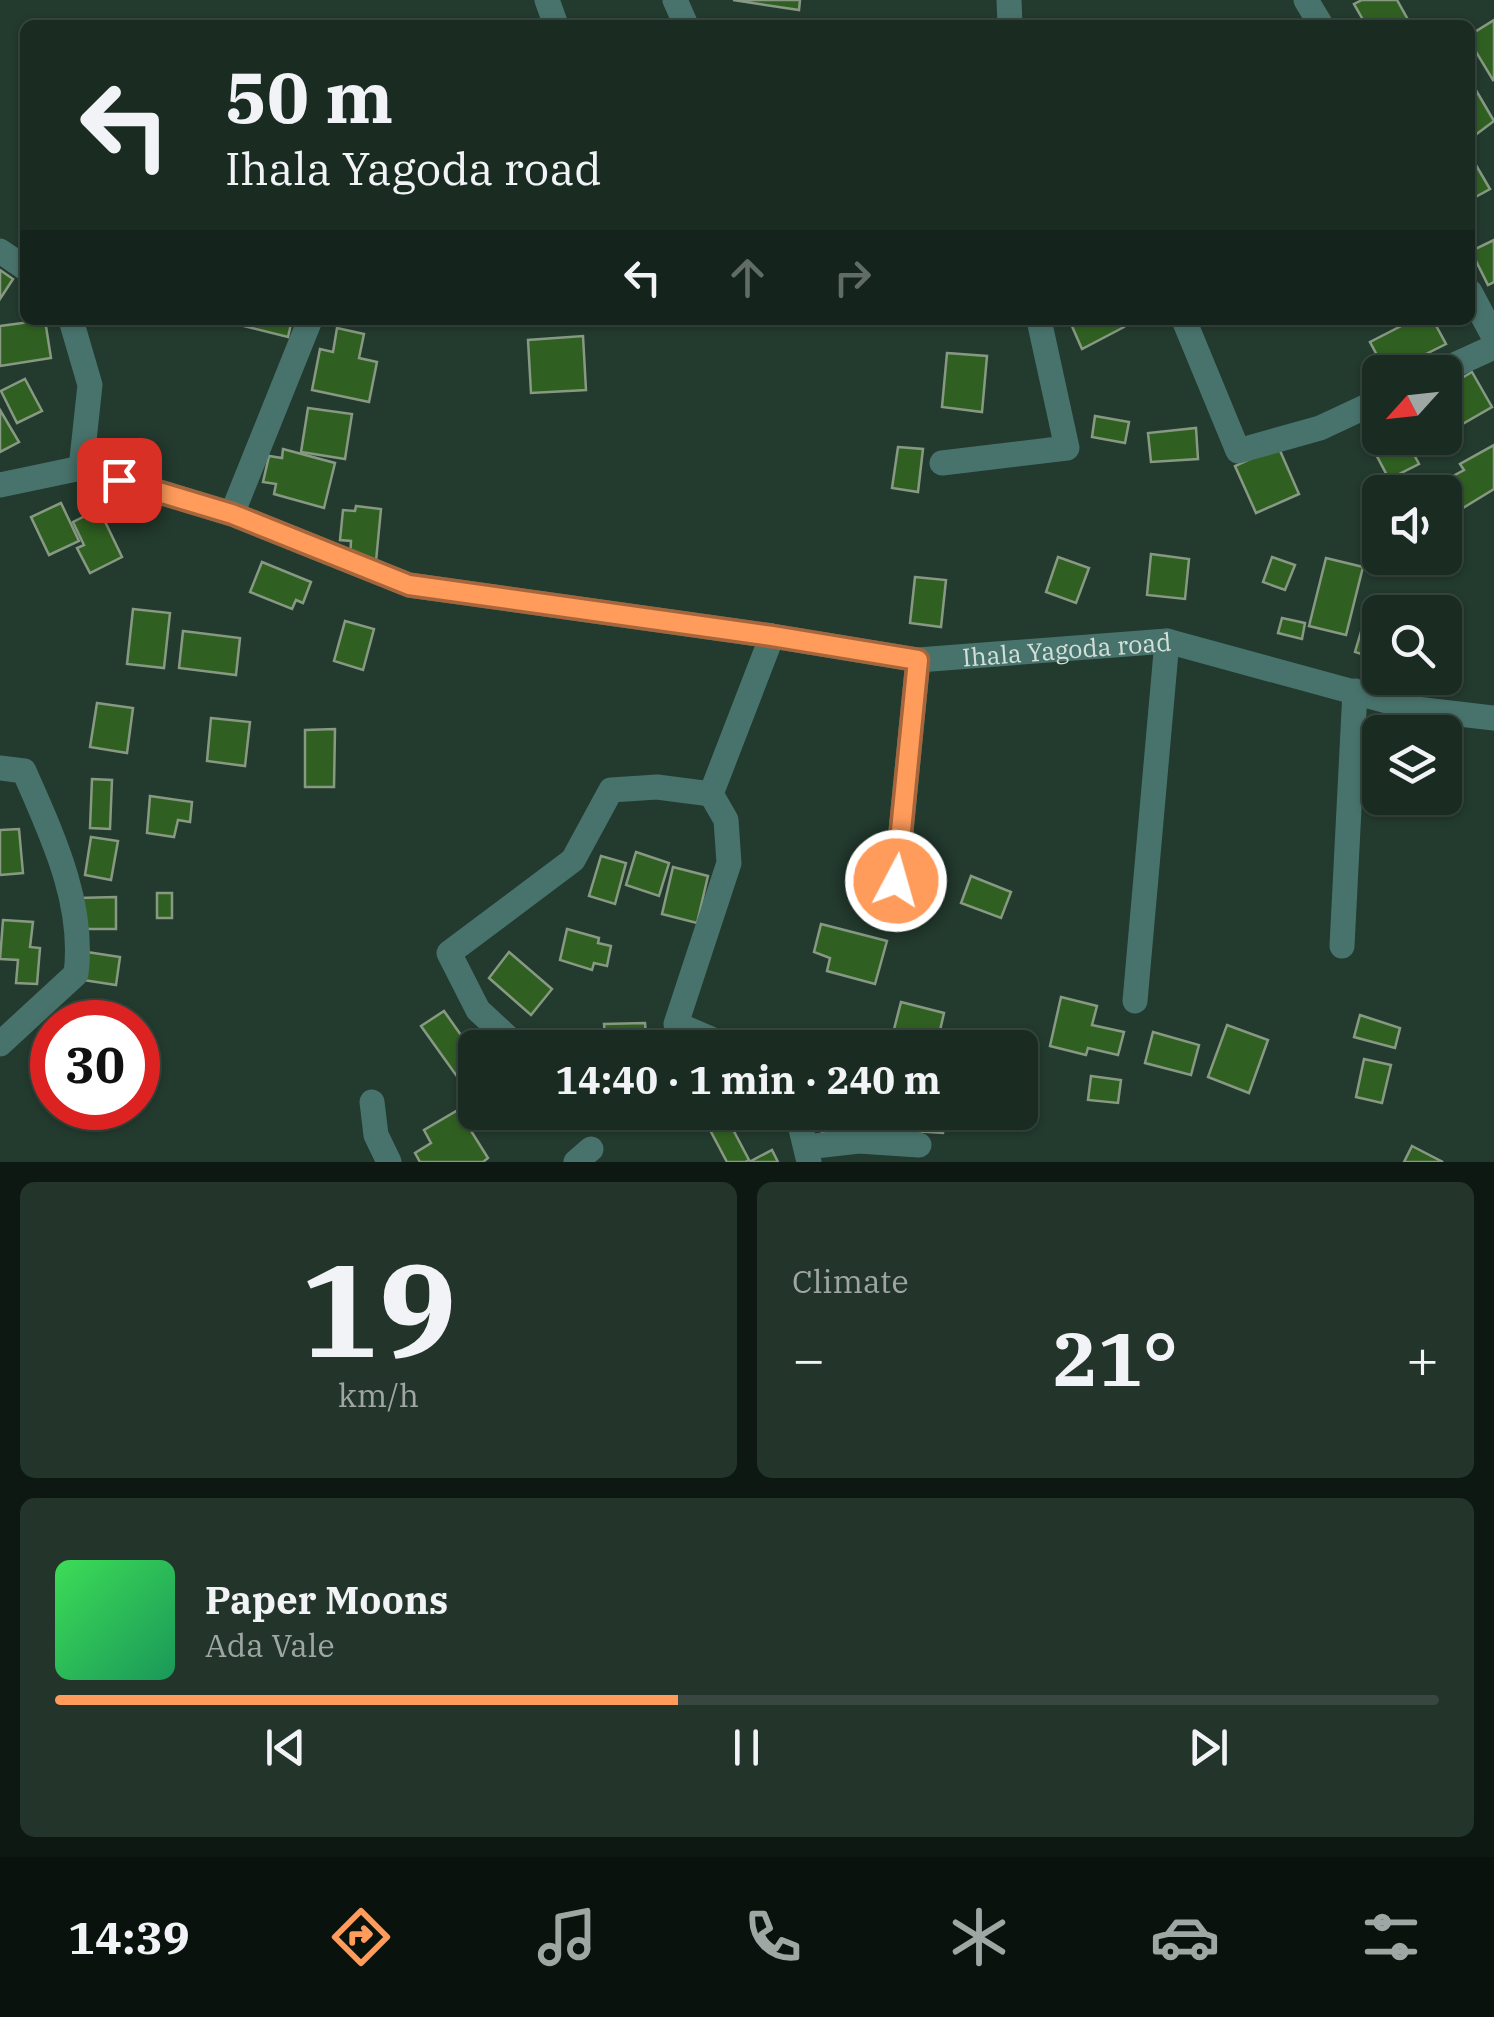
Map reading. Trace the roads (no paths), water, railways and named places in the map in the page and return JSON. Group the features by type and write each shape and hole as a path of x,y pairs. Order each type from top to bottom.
{"street":[{"path":"1475,301 1494,337"},
{"path":"72,325 90,385 82,468"},
{"path":"232,514 308,325"},
{"path":"942,463 1067,448 1041,325"},
{"path":"1186,325 1238,451 1320,428 1362,408"},
{"path":"1462,362 1494,347"},
{"name":"Ihala Yagoda road","path":"0,485 82,468 232,514 409,585 918,660 1167,641 1416,709 1494,718"},
{"path":"711,794 772,636"},
{"path":"1135,1001 1167,641"},
{"path":"896,881 918,660"},
{"path":"1342,946 1355,691"},
{"path":"0,768 24,771 60,853 80,944 76,974 0,1044"},
{"path":"500,1030 478,1010 450,953 573,860 611,790 657,787 711,794"},
{"path":"690,1030 676,1024 730,862 726,820 711,794"},
{"path":"372,1102 376,1135 389,1162"},
{"path":"802,1130 808,1155 858,1141 920,1145"}]}
